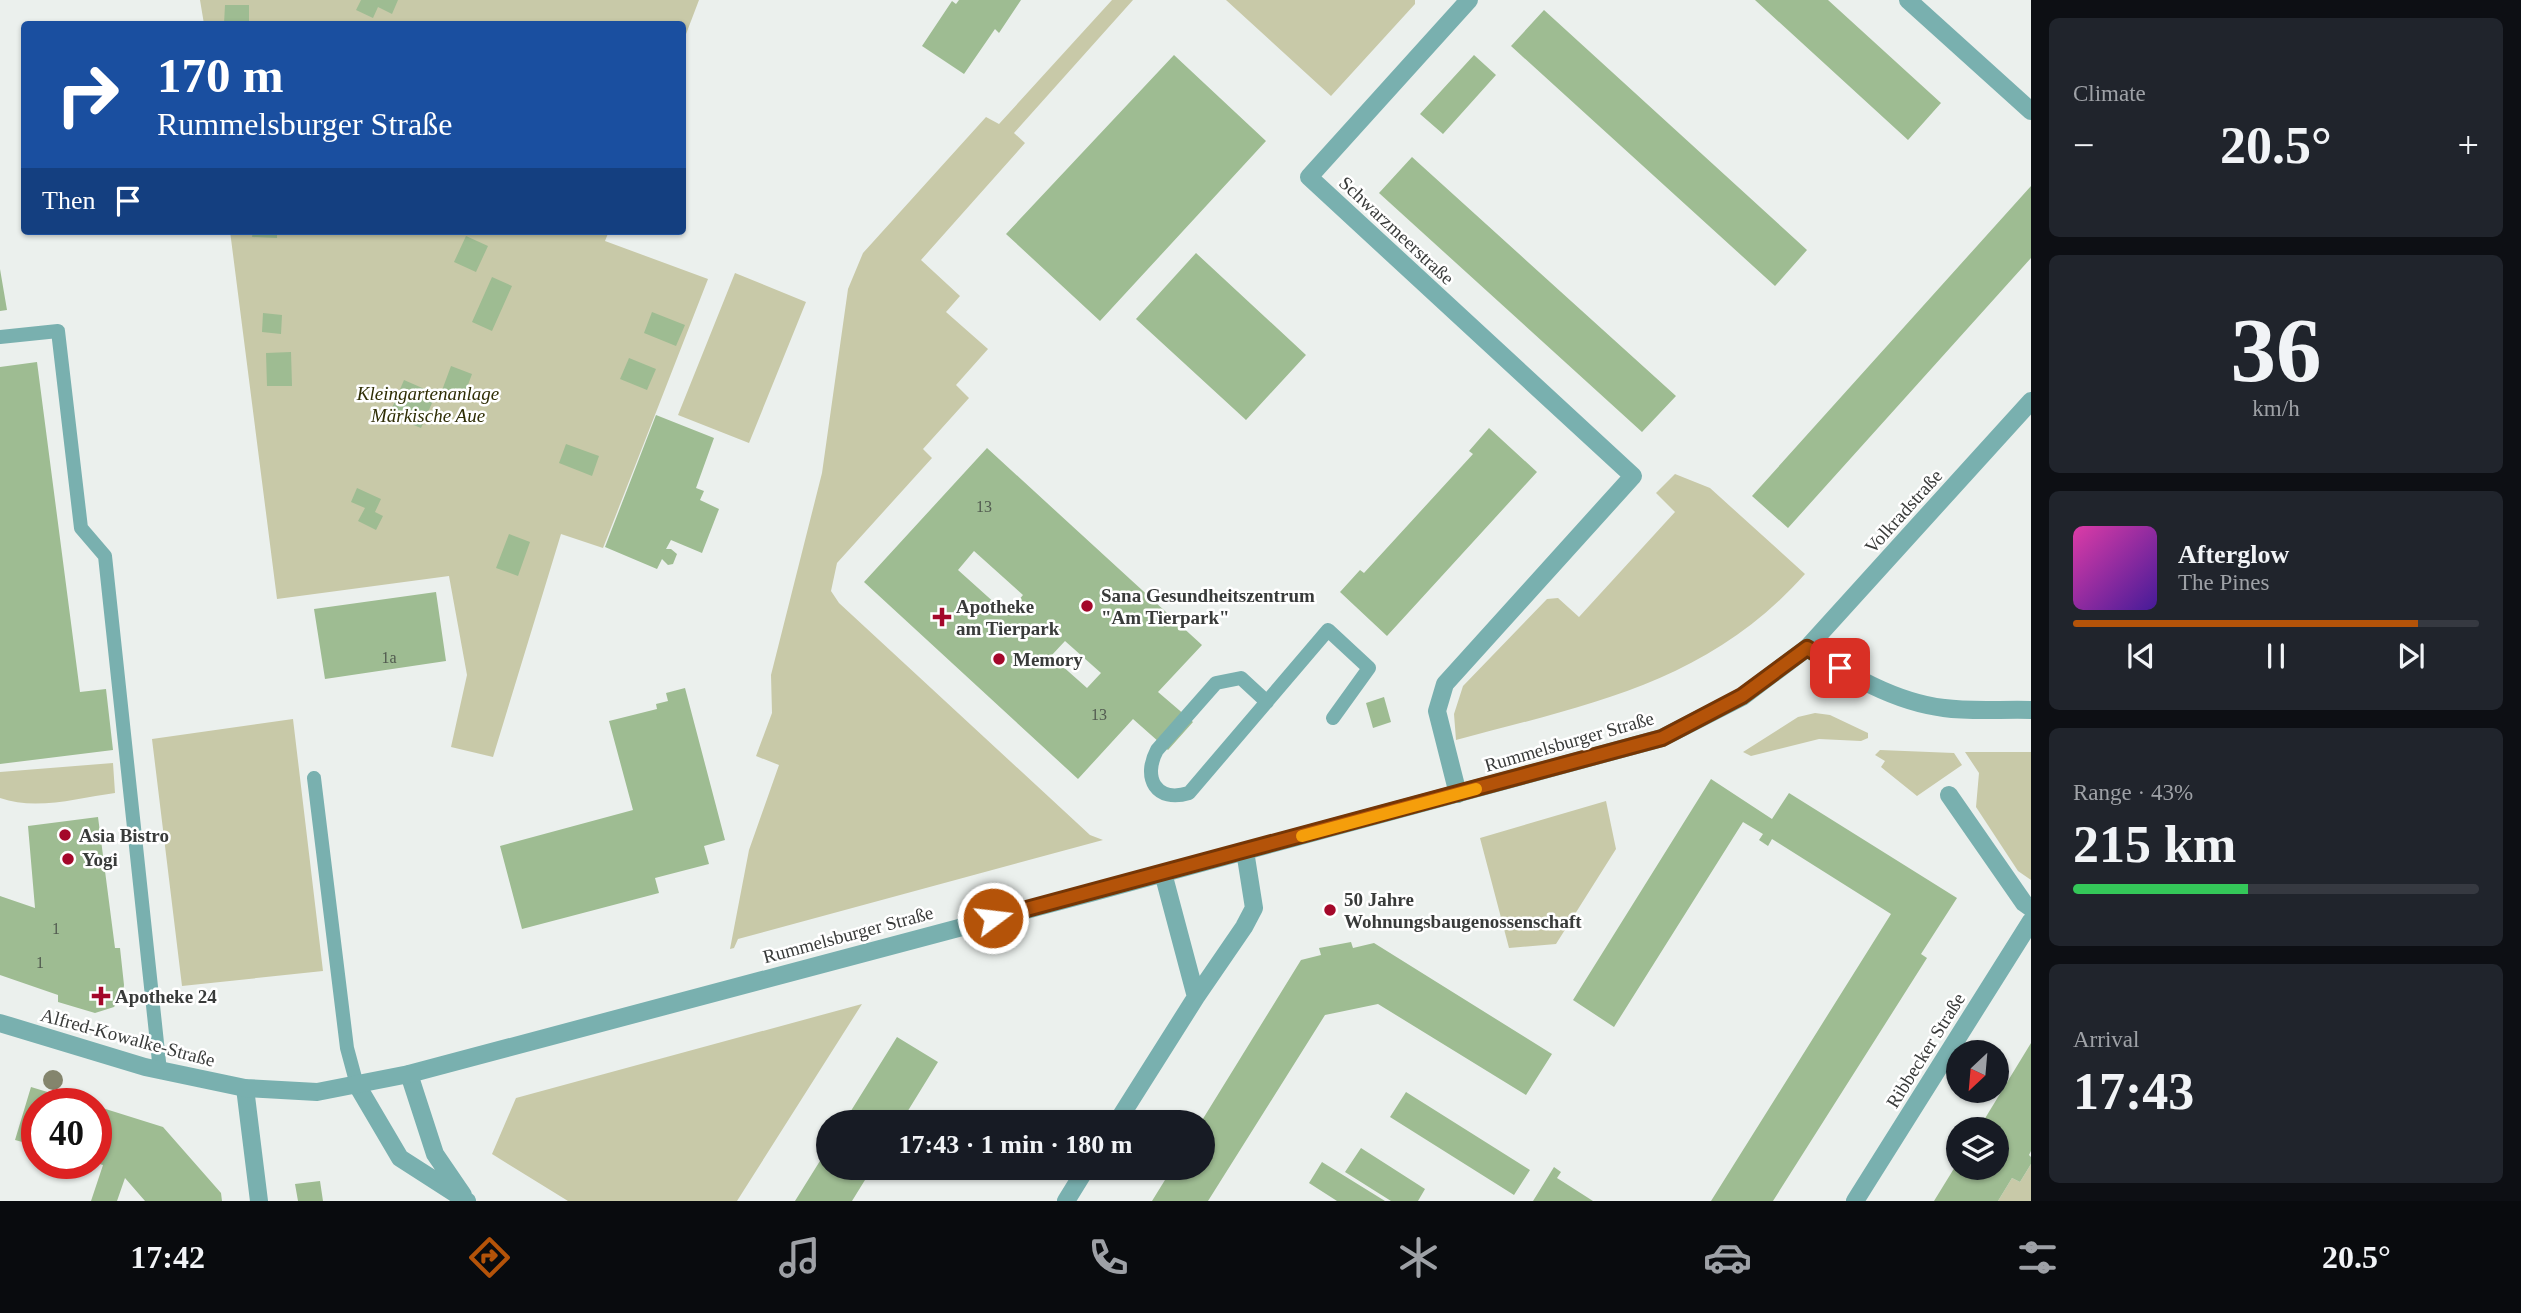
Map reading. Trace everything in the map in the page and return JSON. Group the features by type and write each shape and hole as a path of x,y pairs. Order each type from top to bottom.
{"street":[{"name":"Schwarzmeerstraße","path":"1458,794 1437,711 1446,684 1633,476 1309,177 1469,0"},
{"path":"1908,0 2031,111"},
{"name":"Volkradstraße","path":"1807,648 2031,401"},
{"path":"1807,648 1860,680 1895,696 1944,708 2031,710"},
{"name":"Rummelsburger Straße","path":"245,1088 317,1092 409,1074 1662,738 1742,696 1807,648"},
{"path":"1949,795 2024,903 2031,908"},
{"path":"1124,1110 1254,908 1245,851"},
{"path":"1163,873 1196,997"},
{"name":"Ribbecker Straße","path":"1855,1201 2031,921"},
{"name":"Alfred-Kowalke-Straße","path":"0,1023 106,1057 245,1088"},
{"path":"409,1074 435,1154 467,1201"},
{"path":"357,1085 400,1158 467,1201"},
{"path":"245,1088 259,1201"},
{"path":"1066,1201 1079,1180"}],"lane":[{"path":"0,337 58,331 80,528 105,556 160,1071"},
{"path":"1267,702 1241,678 1216,683 1157,750 1150,763 1152,782 1162,793 1175,797 1189,793 1267,702 1328,630 1369,668 1333,719"},
{"path":"314,778 347,1048 357,1085"}],"green space":[{"path":"200,0 699,0 686,34 686,21 204,21"},
{"path":"1112,0 1133,0 1014,133 1025,143 921,260 960,296 946,312 988,349 956,385 969,398 923,449 932,458 837,563 831,591 839,603 1090,835 1103,840 738,939 734,948 730,949 749,850 779,765 756,756 772,713 771,675 822,473 848,289 863,253 986,117 999,124"},
{"path":"1226,0 1415,0 1415,4 1331,96"},
{"name":"Kleingartenanlage Märkische Aue","path":"231,235 607,235 605,241 708,279 603,548 561,534 493,757 451,747 467,675 449,576 277,599"},
{"path":"735,273 806,302 749,443 678,415"},
{"path":"1675,474 1710,488 1805,574 1768,611 1728,641 1687,665 1600,700 1456,740 1454,714 1463,686 1547,599 1558,598 1579,617 1675,512 1656,493"},
{"path":"1815,713 1830,715 1868,733 1868,738 1861,741 1819,739 1751,756 1743,752 1798,717"},
{"path":"293,719 323,971 182,986 152,739"},
{"path":"1880,750 1954,753 1962,765 1917,796 1881,767 1885,761 1875,755"},
{"path":"1965,752 2031,752 2031,880 2018,871 1976,807 1979,773"},
{"path":"113,763 115,793 42,803 14,802 0,798 0,772"},
{"path":"1606,801 1616,849 1556,944 1509,948 1480,838"},
{"path":"862,1004 737,1201 568,1201 492,1154 516,1098"},
{"path":"2031,1164 2031,1201 1998,1201 2012,1178 2020,1182"}],"building":[{"path":"361,0 398,0 392,14 378,7 373,18 356,10"},
{"path":"959,0 1021,0 999,33 995,29 964,74 922,46 952,1 956,4"},
{"path":"1755,0 1828,0 1941,103 1908,140"},
{"path":"225,5 249,5 249,21 224,21"},
{"path":"1544,10 1807,250 1775,286 1511,46"},
{"path":"1174,55 1266,141 1100,321 1006,234"},
{"path":"1474,55 1496,75 1443,134 1420,114"},
{"path":"1412,157 1676,396 1642,432 1379,193"},
{"path":"2031,186 2031,258 1788,528 1752,496"},
{"path":"252,235 277,235 277,238"},
{"path":"466,236 488,246 476,272 454,262"},
{"path":"1196,253 1306,355 1246,420 1136,319"},
{"path":"0,269 7,310 0,311"},
{"path":"492,277 512,286 492,331 472,322"},
{"path":"652,312 685,325 676,346 644,333"},
{"path":"263,313 282,315 281,334 262,332"},
{"path":"291,352 292,386 267,386 266,353"},
{"path":"629,358 656,369 647,390 620,379"},
{"path":"37,362 80,692 106,689 113,750 0,764 0,367"},
{"path":"451,366 472,374 462,401 441,393"},
{"path":"404,380 436,394 421,428 389,415"},
{"path":"656,415 714,438 696,488 704,491 700,500 719,509 702,553 671,540 666,549 677,554 673,564 668,565 662,559 657,569 605,547"},
{"path":"1489,428 1537,472 1387,636 1340,592 1360,570 1364,573 1473,454 1469,451"},
{"path":"566,444 599,456 592,476 559,463"},
{"name":"Sana Gesundheitszentrum \"Am Tierpark\"","path":"987,448 1202,645 1158,692 1193,722 1168,750 1133,719 1078,779 864,582","holes":["974,551 1023,595 1007,614 958,570","1065,641 1101,673 1087,688 1051,656"]},
{"path":"357,488 381,499 375,512 383,516 376,530 358,521 365,508 351,502"},
{"path":"509,534 530,542 518,576 496,568"},
{"path":"436,592 446,661 325,679 314,609"},
{"path":"685,688 725,840 704,846 709,864 655,878 659,893 522,929 500,846 633,810 609,721 657,709 656,704 668,701 666,693"},
{"path":"1384,697 1391,722 1373,728 1366,703"},
{"path":"1711,779 1772,819 1789,793 1957,898 1921,954 1927,958 1773,1201 1711,1201 1891,914 1772,839 1768,846 1759,840 1763,834 1743,822 1614,1027 1573,1000"},
{"path":"98,817 115,948 120,948 124,985 123,994 114,1007 95,1013 58,1002 58,995 0,975 0,896 35,908 28,826"},
{"path":"1351,942 1353,948 1374,943 1552,1054 1526,1095 1378,1004 1325,1015 1208,1201 1152,1201 1165,1180 1215,1180 1215,1110 1208,1110 1301,960 1321,955 1319,948"},
{"path":"897,1037 938,1062 908,1110 851,1110"},
{"path":"2031,1043 2031,1164 2020,1182 2012,1178 1998,1201 1934,1201 1947,1180 2009,1180 2009,1117 1986,1117 1994,1103 2009,1103 2009,1079"},
{"path":"1406,1092 1530,1170 1514,1195 1390,1117"},
{"path":"112,1111 163,1127 221,1193 222,1201 145,1201 125,1178 117,1201 91,1201 98,1179 112,1179"},
{"path":"21,1120 21,1142 15,1140"},
{"path":"1361,1148 1425,1189 1418,1201 1391,1201 1345,1172"},
{"path":"1322,1162 1385,1201 1337,1201 1309,1183"},
{"path":"816,1167 816,1180 865,1180 852,1201 795,1201"},
{"path":"1554,1167 1561,1172 1557,1178 1593,1201 1533,1201"},
{"path":"320,1181 323,1201 298,1201 295,1184"}],"slow traffic":[{"path":"1302,836 1476,789"}],"place":[{"name":"Sana Gesundheitszentrum \"Am Tierpark\"","path":"1087,606"},
{"name":"Apotheke am Tierpark","path":"942,617"},
{"name":"Memory","path":"999,659"},
{"name":"Asia Bistro","path":"65,835"},
{"name":"Yogi","path":"68,859"},
{"name":"50 Jahre Wohnungsbaugenossenschaft","path":"1330,910"},
{"name":"Apotheke 24","path":"101,996"}],"route":[{"path":"993,918 1662,738 1742,696 1807,648 1840,668"}]}
